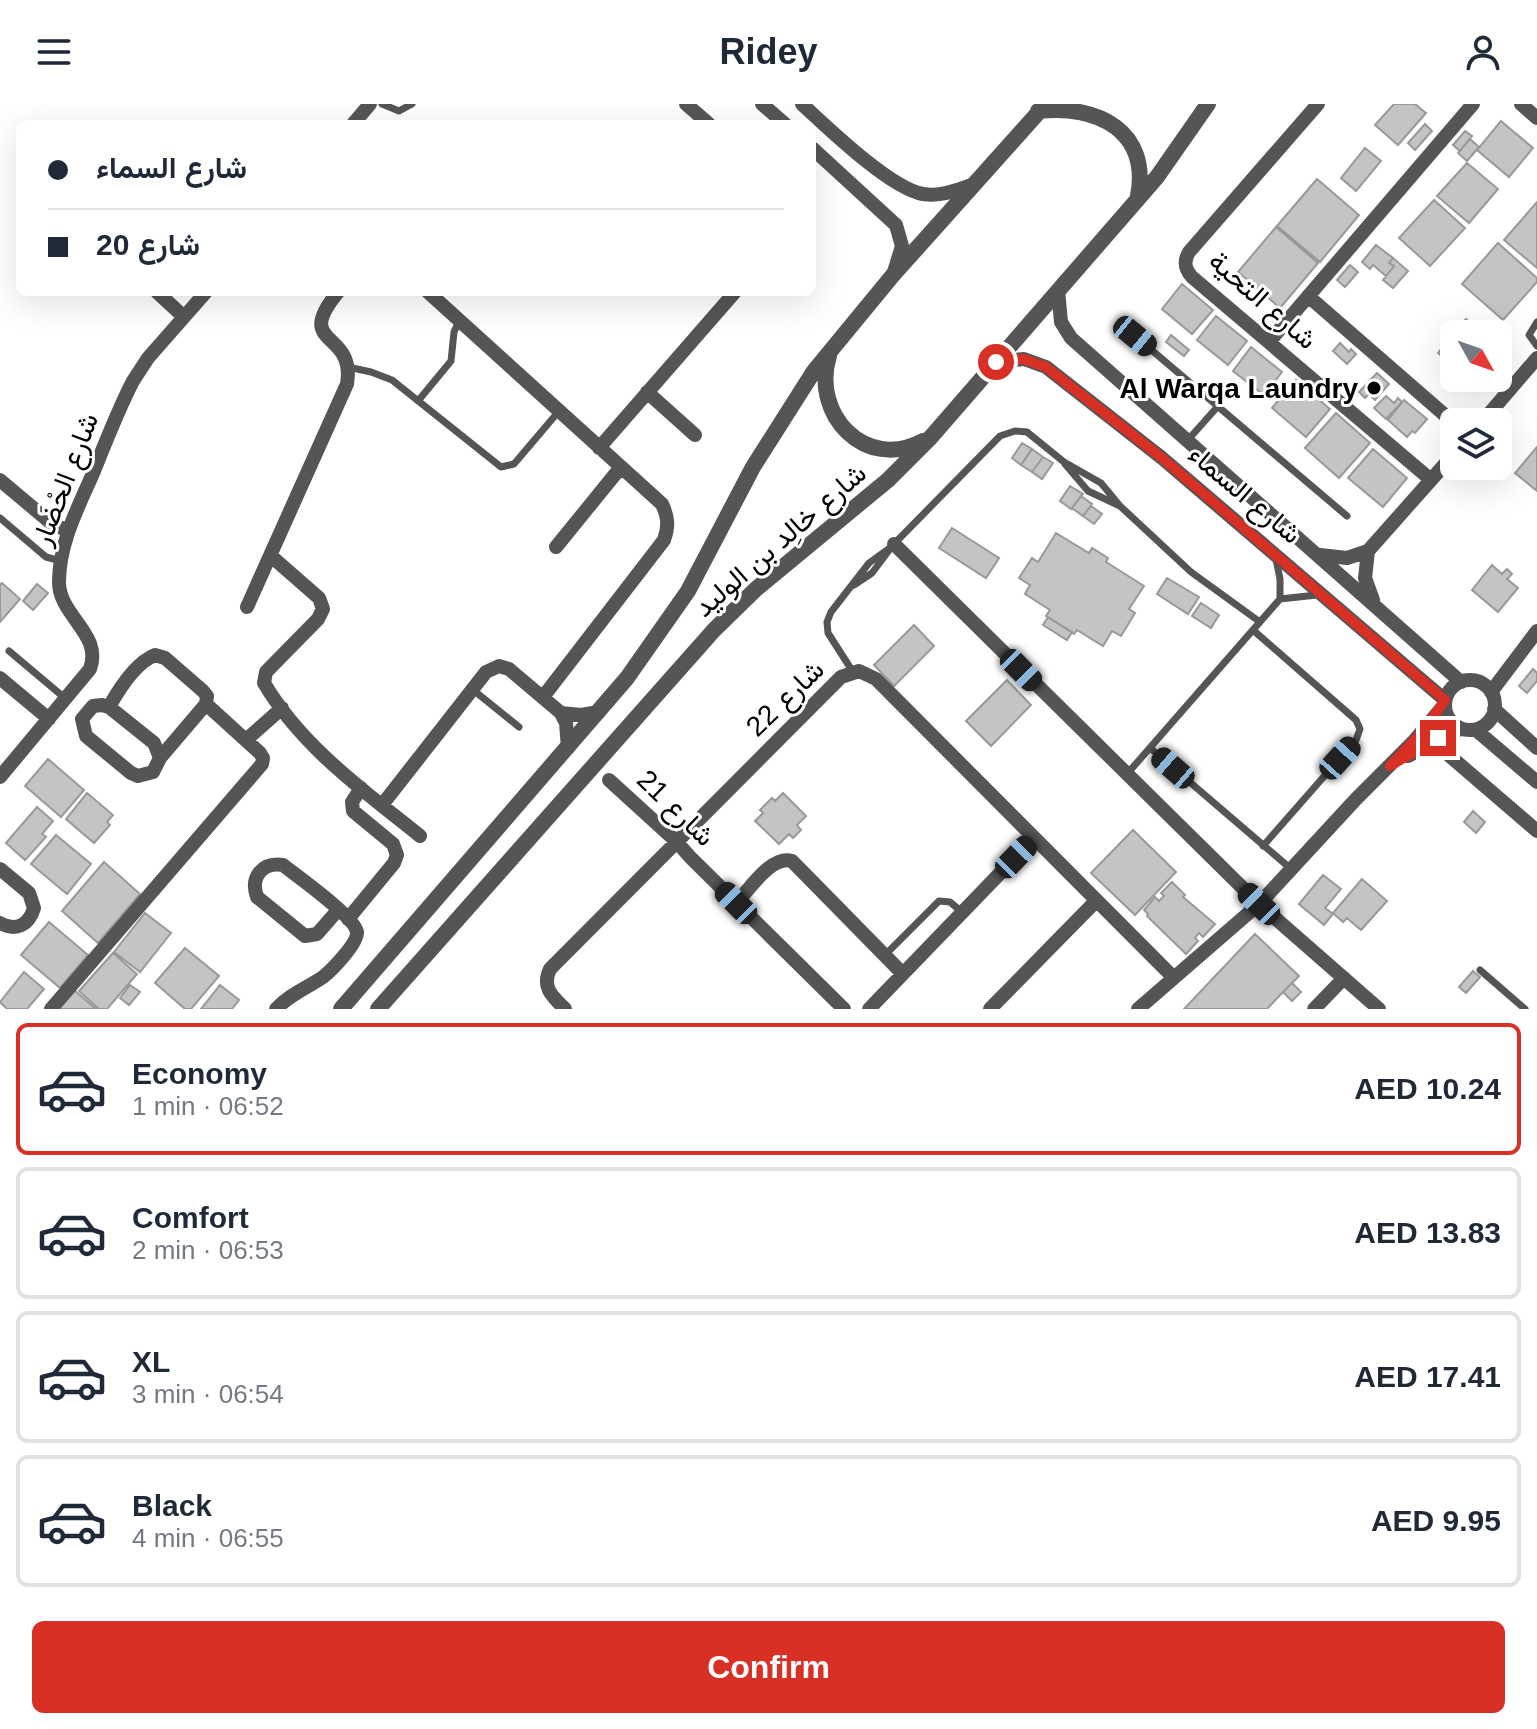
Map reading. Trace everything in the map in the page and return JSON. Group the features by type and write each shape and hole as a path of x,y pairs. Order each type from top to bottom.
{"street":[{"path":"356,120 370,104"},
{"path":"686,104 704,120"},
{"path":"762,104 780,120"},
{"path":"802,104 869,162 905,188 938,195 972,185"},
{"path":"1042,108 1071,104 1087,107 1116,122 1135,149 1141,173 1138,198"},
{"name":"شارع خالِد بن الوليد","path":"378,1009 732,612 862,502 931,437 1138,198 1177,150 1208,104"},
{"name":"شارع التحية","path":"1318,104 1198,241 1185,262 1192,277 1430,479"},
{"path":"1269,342 1473,104"},
{"path":"1521,104 1537,118"},
{"name":"شارع خالِد بن الوليد","path":"341,1009 599,712 669,620 706,558 753,467 798,395 835,344 1042,108"},
{"path":"816,152 896,225 902,246 893,275"},
{"name":"شارع السماء","path":"1058,290 1061,322 1071,338 1461,682"},
{"path":"161,296 184,317"},
{"name":"شارع الحْضَار","path":"0,777 90,669 94,656 91,643 59,593 61,561 68,531 133,381 202,296"},
{"path":"247,607 347,384 348,367 344,353 323,333 321,326 322,314 335,296"},
{"path":"432,296 662,504 668,522 664,540 543,697"},
{"path":"599,448 731,296"},
{"path":"1308,296 1440,411"},
{"path":"835,344 825,373 825,389 828,404 845,430 871,446 887,449 902,448 931,437"},
{"path":"1494,408 1537,358"},
{"name":"شارع السماء","path":"996,362 1024,359 1046,367 1273,551 1445,702"},
{"path":"647,392 695,435"},
{"path":"556,547 621,467"},
{"path":"1313,552 1335,559 1368,551 1440,469"},
{"path":"0,480 51,523 68,531"},
{"path":"893,545 1259,904 1379,1009"},
{"path":"1368,551 1365,578 1376,607"},
{"path":"271,556 319,598 323,609 318,619 265,676 264,683 319,752 420,836"},
{"path":"1491,692 1537,631"},
{"path":"1138,1009 1259,904 1390,766 1445,702 1448,692 1461,682 1477,681 1525,645"},
{"path":"109,707 122,686 146,659 155,655 165,658 203,691 207,696 206,704 160,758 153,772 146,776 131,773 86,736 82,719 93,706 109,707 154,743 160,758"},
{"path":"382,805 486,672 499,666 509,669 561,713 566,723 568,748"},
{"name":"شارع 22","path":"565,1009 548,990 546,980 550,969 841,677 853,672 865,673 876,679 1173,977"},
{"path":"0,678 49,719"},
{"path":"1390,766 1421,747 1488,722 1494,709 1491,692 1477,681"},
{"path":"68,697 87,711"},
{"path":"1445,702 1450,721 1468,729 1537,782"},
{"path":"51,1009 262,764 262,755 206,704"},
{"path":"246,740 282,708"},
{"path":"1494,709 1537,748"},
{"path":"561,713 599,712"},
{"path":"577,783 609,780 612,743"},
{"path":"1444,751 1537,831"},
{"name":"شارع 21","path":"609,780 676,841 844,1009"},
{"path":"276,1009 300,989 323,976 354,943 356,928 343,914 283,865 268,865 257,875 257,897 305,936 317,934 343,914 397,855 393,844 353,811 352,802 361,788"},
{"path":"869,1009 1034,838"},
{"path":"736,903 775,863 786,859 792,861 903,974"},
{"path":"0,869 29,893 34,908 26,923 19,927 10,928 0,923"},
{"path":"990,1009 1096,901"},
{"path":"1314,1009 1344,978"}],"lane":[{"path":"382,104 399,111 412,104"},
{"path":"418,401 451,361 454,332 459,321"},
{"path":"1537,322 1529,335 1537,346"},
{"path":"1135,336 1347,516"},
{"path":"348,367 385,377 497,464 506,467 514,464 559,411"},
{"path":"1187,441 1219,405"},
{"path":"853,672 831,638 827,622 831,612 869,563 893,545 1005,433 1015,431 1027,432 1064,462 1101,483 1120,506 1191,572 1260,622"},
{"path":"1064,462 1088,491 1120,506"},
{"path":"0,518 46,557 61,561"},
{"path":"1273,551 1279,570 1280,599"},
{"path":"1127,774 1280,599 1309,595 1327,597"},
{"path":"1253,630 1356,720 1360,729 1356,740 1263,846"},
{"path":"9,651 68,697"},
{"path":"472,689 519,727"},
{"path":"1150,748 1290,868"},
{"path":"885,955 939,901 950,902 962,912"},
{"path":"1480,970 1525,1009"}],"building":[{"path":"1394,104 1415,104 1426,113 1398,145 1375,125"},
{"path":"1501,121 1533,148 1509,177 1477,150"},
{"path":"1425,124 1432,131 1415,150 1408,143"},
{"path":"1465,131 1472,136 1460,151 1453,145"},
{"path":"1470,139 1479,147 1467,161 1458,153"},
{"path":"1365,148 1381,161 1356,191 1341,178"},
{"path":"1467,163 1498,189 1469,223 1437,196"},
{"path":"1317,179 1359,215 1320,262 1277,226"},
{"path":"1434,200 1465,228 1430,266 1399,238"},
{"path":"1537,202 1537,268 1504,240"},
{"path":"1276,227 1318,263 1280,308 1238,272"},
{"path":"1498,243 1537,278 1537,282 1503,320 1462,284"},
{"path":"1376,245 1393,258 1389,263 1394,266 1386,276 1373,265 1370,269 1362,262"},
{"path":"1393,258 1408,271 1393,288 1383,280 1394,266 1389,263"},
{"path":"1350,265 1358,272 1345,287 1337,280"},
{"path":"1182,284 1213,310 1192,334 1162,309"},
{"path":"1216,316 1247,341 1228,365 1197,340"},
{"path":"1171,335 1189,350 1184,356 1166,342"},
{"path":"1340,343 1356,354 1347,364 1333,351"},
{"path":"1251,347 1282,372 1264,395 1233,371"},
{"name":"Al Warqa Laundry","path":"1377,373 1389,384 1375,400 1369,394 1365,398 1359,392"},
{"path":"1296,380 1330,409 1306,437 1272,408"},
{"path":"1386,396 1394,403 1398,398 1402,402 1386,419 1374,408"},
{"path":"1404,400 1427,419 1407,437 1388,420"},
{"path":"1336,413 1370,443 1339,478 1305,448"},
{"path":"1022,443 1032,449 1021,465 1012,458"},
{"path":"1537,447 1537,491 1515,473"},
{"path":"1032,449 1043,457 1032,472 1021,465"},
{"path":"1373,449 1407,478 1383,507 1348,478"},
{"path":"1043,457 1053,463 1042,479 1032,472"},
{"path":"1070,486 1083,494 1071,509 1060,501"},
{"path":"1081,496 1092,504 1083,516 1072,508"},
{"path":"1091,506 1102,514 1094,524 1083,516"},
{"path":"952,528 999,558 986,578 939,548"},
{"path":"1056,533 1089,553 1092,548 1108,558 1106,562 1144,586 1129,609 1135,613 1121,636 1112,631 1103,646 1077,630 1074,634 1046,616 1050,610 1025,594 1030,585 1019,578 1032,558 1038,562"},
{"path":"1492,565 1502,574 1507,569 1512,574 1507,579 1518,588 1498,612 1472,590"},
{"path":"1167,578 1199,597 1188,614 1157,594"},
{"path":"2,583 20,599 0,622 0,585"},
{"path":"37,584 48,593 33,610 23,601"},
{"path":"1201,603 1219,615 1211,628 1192,616"},
{"path":"1048,617 1072,632 1067,640 1043,625"},
{"path":"914,625 934,646 894,686 874,665"},
{"path":"1533,669 1537,673 1537,681 1527,693 1519,686"},
{"path":"1007,680 1031,705 991,746 966,721"},
{"path":"48,759 84,790 61,817 25,786"},
{"path":"87,793 113,815 107,822 110,825 94,843 66,819"},
{"path":"783,793 806,816 797,825 801,830 793,838 789,834 779,844 755,821 763,813 760,810 772,798 775,801"},
{"path":"37,807 53,821 42,834 46,837 25,860 6,843"},
{"path":"1473,811 1485,822 1476,833 1464,822"},
{"path":"1133,830 1176,872 1135,915 1091,873"},
{"path":"56,835 91,864 67,894 31,864"},
{"path":"104,862 140,894 98,943 62,911"},
{"path":"1323,875 1341,889 1325,908 1333,914 1324,925 1299,904"},
{"path":"1362,879 1387,901 1361,930 1347,918 1343,922 1333,913"},
{"path":"1172,882 1185,895 1183,897 1215,924 1203,937 1199,933 1195,938 1198,941 1186,954 1144,910 1155,897 1159,901 1164,896 1161,893"},
{"path":"145,913 171,933 140,972 114,952"},
{"path":"49,922 88,955 60,988 21,955"},
{"path":"1255,934 1299,976 1267,1009 1184,1009"},
{"path":"185,948 219,976 191,1009 185,1009 155,983"},
{"path":"113,953 137,974 107,1009 99,1009 79,991"},
{"path":"1473,971 1480,977 1466,993 1459,987"},
{"path":"24,972 44,989 27,1009 7,1009 0,1002"},
{"path":"1292,983 1301,992 1292,1001 1283,992"},
{"path":"130,985 140,992 129,1005 120,998"},
{"path":"220,985 239,1000 232,1009 201,1009"},
{"path":"74,990 96,1009 58,1009"}],"place":[{"name":"Al Warqa Laundry","path":"1374,388"}],"route":[{"path":"996,362 1024,359 1046,367 1162,458 1445,700 1424,730 1390,766 1438,738"}]}
